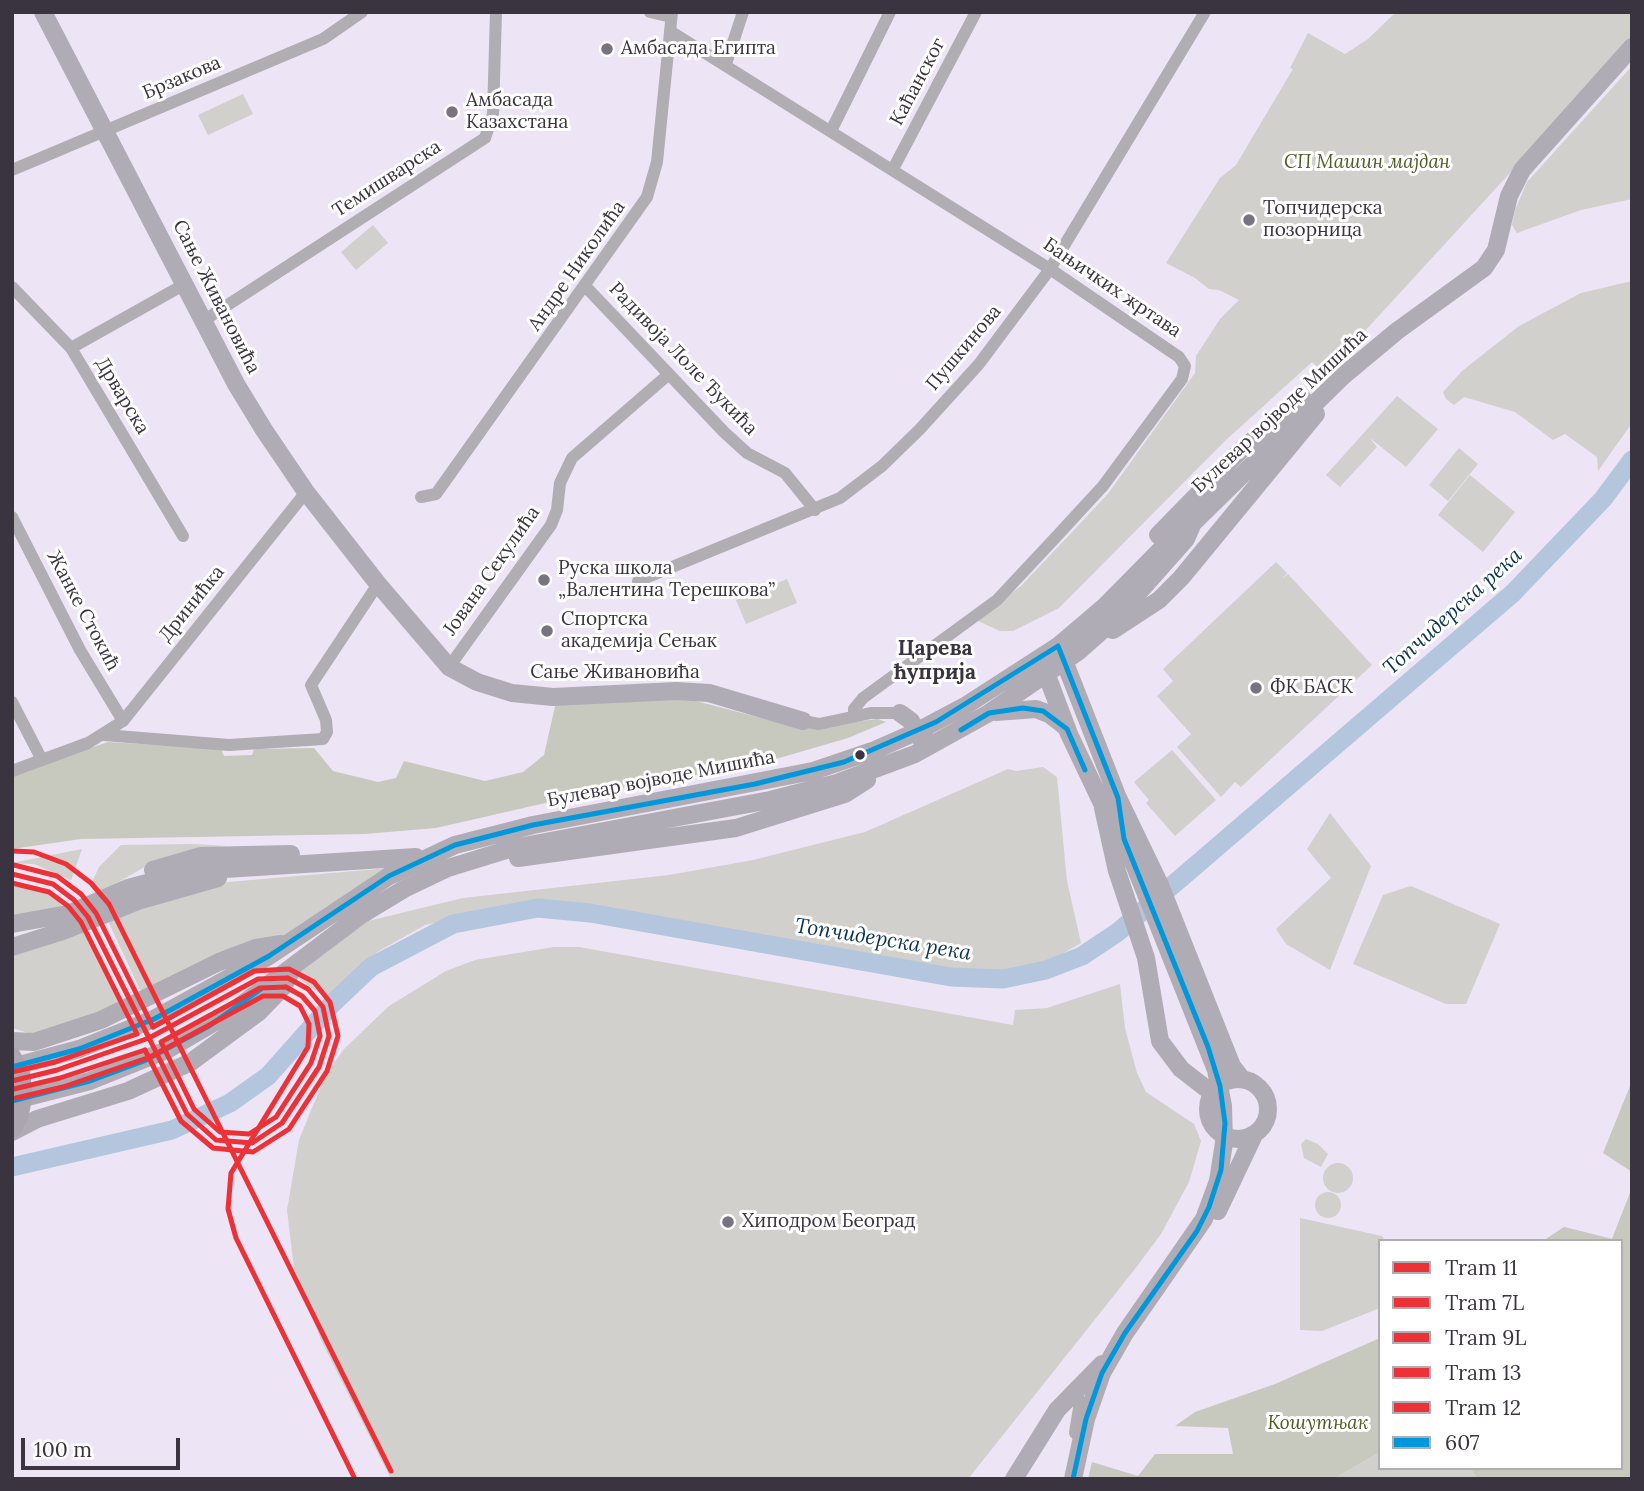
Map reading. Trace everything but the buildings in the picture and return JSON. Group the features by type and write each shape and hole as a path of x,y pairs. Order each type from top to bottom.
{"main road":[{"name":"Сање Живановића","path":"43,12 236,384 306,492 378,584 449,667 477,682 512,693 553,697 676,691 709,693 803,721"},
{"name":"Булевар војводе Мишића","path":"1061,654 1178,530 1193,523 1334,385 1397,331 1478,275 1492,260 1509,196 1522,170 1632,47"},
{"path":"1020,679 1243,448 1293,407 1334,385"},
{"path":"395,860 787,789 853,767 912,741 1129,620 1168,591 1325,403 1334,385"},
{"name":"Булевар војводе Мишића","path":"12,1101 121,1070 167,1050 209,1026 389,897 466,862 546,841 770,800 837,783 887,766 934,745 989,713 1061,654 1094,638 1115,619 1186,539 1193,523"},
{"path":"1082,702 1081,672 1094,638"},
{"path":"1061,654 1082,702 1110,803 1216,1070 1223,1106 1224,1143 1218,1181 1204,1219 1125,1333 1102,1373 1086,1419 1073,1479"},
{"name":"Булевар војводе Мишића","path":"12,1067 111,1038 170,1011 288,944 389,876 455,845 533,825 755,784 844,762 936,722 1044,666"},
{"path":"1044,666 1067,729 1160,884 1232,1066 1242,1079"},
{"path":"989,713 1036,709 1049,714 1067,729"},
{"name":"Сање Живановића","path":"900,713 911,721 912,741"},
{"path":"12,924 68,914 128,888 192,871 395,860 472,863 682,837 757,822 845,794 887,766"},
{"path":"1110,803 1117,871 1146,958 1155,1024 1164,1049 1175,1063 1212,1093"},
{"path":"128,888 138,877 183,859 223,855 340,854 455,845"},
{"path":"12,947 63,931 141,900 256,867"},
{"path":"12,1041 30,1043 101,1020 240,953 288,944"},
{"path":"12,1131 37,1119 128,1091 191,1062 226,1039 264,1006 282,987 299,959"},
{"path":"12,1057 21,1076 23,1096 12,1131"},
{"path":"1014,1479 1057,1409 1116,1351 1159,1299 1202,1240 1227,1194 1254,1135 1266,1120 1268,1103 1257,1085 1242,1079 1226,1081 1212,1093 1208,1114 1212,1125 1223,1135 1232,1159 1227,1194"},
{"path":"1223,1135 1238,1139 1254,1135"}],"street":[{"name":"Брзакова","path":"12,170 323,39 362,12"},
{"name":"Темишварска","path":"203,321 485,138 493,114 496,12"},
{"path":"650,12 672,15"},
{"path":"726,64 743,12"},
{"path":"831,131 890,12"},
{"name":"Каћанског","path":"893,169 976,12"},
{"name":"Пушкинова","path":"638,581 815,510 857,487 920,429 979,364 1050,269 1205,12"},
{"name":"Андре Николића","path":"421,497 436,494 586,287 652,187 672,15"},
{"name":"Бањичких жртава","path":"670,31 1050,269 1179,357 1185,366 1182,379 1103,486 997,600 863,698 855,709 854,716"},
{"path":"71,348 185,284"},
{"name":"Дрварска","path":"12,287 71,348 183,536"},
{"name":"Радивоја Лоле Ђукића","path":"586,287 742,449 779,469 791,479 815,510"},
{"name":"Јована Секулића","path":"449,667 551,525 557,510 560,483 572,458 668,374"},
{"name":"Дринићка","path":"12,771 104,735 123,721 306,492"},
{"name":"Жанке Стокић","path":"12,517 80,650 123,721"},
{"name":"Дринићка","path":"104,735 216,744 323,739 327,732 326,720 311,685 378,584"},
{"path":"12,702 42,760"},
{"name":"Сање Живановића","path":"803,721 819,724 884,711 900,713"},
{"path":"1066,1479 1079,1408 1077,1388"}],"green space":[{"name":"СП Машин мајдан","path":"1396,12 1632,12 1632,40 1353,344 1341,350 1321,370 1312,362 1226,440 1059,608 1013,631 1000,631 976,620 1021,586 1107,495 1195,373 1196,356 1220,319 1239,300 1219,290 1209,289 1195,278 1166,263 1220,178 1236,165 1293,69 1290,68 1308,33 1345,54 1368,39"},
{"path":"1632,66 1632,199 1581,210 1517,233 1512,225 1515,210 1527,182"},
{"path":"243,94 253,114 208,135 198,115"},
{"path":"373,225 388,243 356,270 341,252"},
{"path":"1632,281 1632,423 1598,471 1597,457 1565,434 1553,440 1515,412 1464,397 1454,405 1446,399 1443,392 1462,371 1519,326 1581,293"},
{"path":"1397,396 1438,429 1406,467 1370,438 1377,447 1340,487 1326,475"},
{"path":"1459,448 1478,464 1448,501 1429,485"},
{"path":"1470,475 1515,512 1483,552 1438,515"},
{"name":"ФК БАСК","path":"1276,562 1287,573 1282,579 1288,574 1372,665 1241,787 1235,782 1221,797 1177,747 1191,734 1157,696 1173,681 1163,669"},
{"path":"787,579 797,603 746,624 736,600"},
{"path":"659,698 692,700 800,728 878,719 886,722 848,738 738,770 589,793 436,828 365,834 81,839 12,849 12,774 108,742 221,749 224,756 252,755 254,749 314,748 333,771 378,782 396,778 404,761 485,781 523,772 544,755 556,702"},
{"path":"1172,750 1216,800 1175,836 1146,803 1149,800 1134,782"},
{"path":"1043,767 1057,777 1067,881 1081,943 1026,975 914,965 558,903 495,910 425,925 379,951 326,998 297,977 308,963 368,921 463,898 669,875 753,860 865,832 1008,769 1016,771"},
{"path":"1330,813 1371,866 1330,970 1286,944 1276,929 1331,878 1307,849"},
{"path":"121,845 227,846 194,849 155,861 96,895 93,880 99,867"},
{"path":"82,849 71,880 34,864 12,863"},
{"path":"389,868 285,938 142,994 108,921 217,883"},
{"path":"12,882 51,894 65,909 12,918"},
{"path":"1411,886 1500,924 1466,1004 1446,1004 1353,964 1383,895"},
{"path":"85,931 103,959 124,1006 35,1035 12,1028 12,951"},
{"name":"Хиподром Београд","path":"554,947 579,947 1013,1025 1015,1010 1047,1008 1120,984 1125,1028 1137,1073 1146,1092 1194,1124 1201,1141 1189,1182 1161,1234 1135,1269 968,1479 391,1479 321,1340 294,1269 287,1210 299,1140 326,1074 344,1049 389,1006 446,971 475,960"},
{"path":"1632,1081 1632,1172 1603,1153"},
{"path":"1306,1139 1318,1144 1328,1154 1321,1167 1304,1158 1301,1144"},
{"path":"1338,1163 1348,1168 1353,1178 1348,1188 1338,1193 1328,1188 1323,1178 1328,1168"},
{"path":"1632,1188 1632,1479 1333,1479 1378,1453 1378,1470 1623,1470 1623,1239 1612,1239"},
{"path":"1632,1188 1632,1479 1478,1479 1472,1470 1623,1470 1623,1239 1612,1239"},
{"path":"1328,1192 1337,1196 1341,1205 1337,1214 1328,1218 1319,1214 1315,1205 1319,1196"},
{"path":"1300,1218 1382,1236 1384,1239 1378,1239 1378,1309 1322,1331 1300,1330"},
{"path":"1564,1227 1612,1239 1546,1239"},
{"path":"1564,1227 1612,1239 1546,1239"},
{"name":"Кошутњак","path":"1378,1339 1378,1453 1333,1479 1088,1479 1092,1462 1138,1476 1155,1454 1233,1454 1228,1428 1175,1426 1195,1412 1275,1384"}],"waterway":[{"name":"Топчидерска река","path":"12,1167 172,1130 230,1103 268,1076 333,1003 371,967 453,924 538,908 590,913 951,977 1003,979 1046,970 1082,956 1118,932 1513,593 1603,499 1632,460"}],"tram line":[{"name":"12","path":"13,851 34,852 66,864 91,883 109,904 391,1471"},
{"name":"9L","path":"14,865 57,876 81,894 96,913 153,1027"},
{"name":"11","path":"12,874 53,884 74,900 88,917 149,1038"},
{"name":"7L","path":"12,883 49,892 68,906 81,922 137,1034 55,1062 12,1072"},
{"name":"7L","path":"145,1050 181,1121 213,1148 253,1152 289,1129 327,1071 338,1036 330,1002 314,982 289,969 254,971 153,1027"},
{"name":"11","path":"288,978 308,989 323,1007 329,1036 319,1067 282,1123 252,1143 216,1140 187,1114 149,1038 258,979 288,978"},
{"name":"9L","path":"286,987 302,996 315,1011 320,1036 311,1063 276,1117 249,1134 220,1132 194,1109 161,1042 260,988 286,987"},
{"name":"13","path":"16,1098 63,1087 150,1057 263,996 283,996 300,1006 309,1024 308,1047 231,1173 228,1209 236,1238 355,1479"},
{"name":"11","path":"12,1081 57,1070 149,1038"},
{"name":"9L","path":"14,1089 60,1078 145,1050"}],"transit line":[{"name":"607","path":"12,1067 79,1049 154,1019 269,956 389,876 455,845 533,825 755,784 844,762 936,722 1058,646 1118,798 1124,839 1208,1047 1220,1086 1225,1123 1221,1170 1209,1207 1197,1231 1125,1333 1102,1373 1086,1419 1073,1479"},
{"name":"607","path":"961,730 989,713 1023,708 1043,711 1067,729 1085,770"},
{"name":"607","path":"12,1101 90,1081 144,1061 209,1026 261,989"}],"place":[{"name":"Амбасада Египта","path":"607,49"},
{"name":"Амбасада Казахстана","path":"452,112"},
{"name":"Топчидерска позорница","path":"1249,220"},
{"name":"Руска школа „Валентина Терешкова”","path":"544,580"},
{"name":"Спортска академија Сењак","path":"547,631"},
{"name":"ФК БАСК","path":"1256,688"},
{"name":"Хиподром Београд","path":"728,1222"}],"district":[{"name":"Царева ћуприја","path":"935,661"}]}
